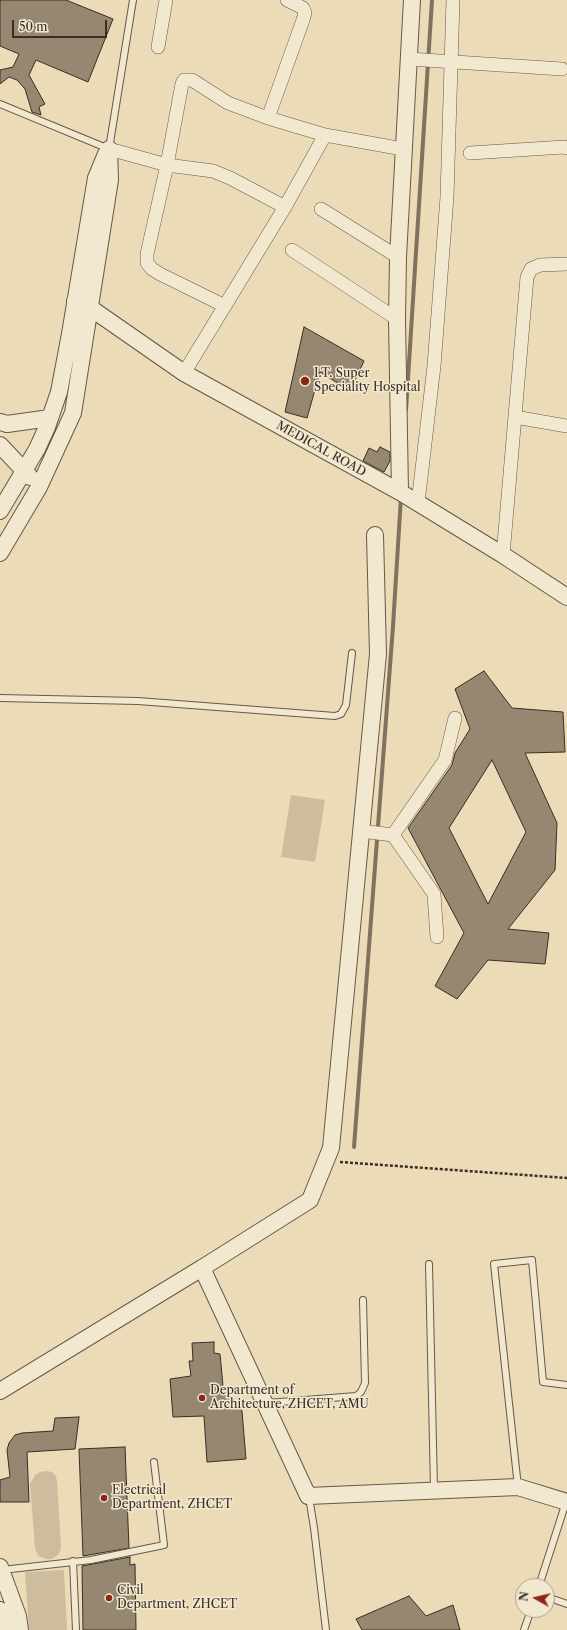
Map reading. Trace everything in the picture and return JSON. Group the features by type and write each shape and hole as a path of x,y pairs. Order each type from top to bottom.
{"street":[{"path":"158,47 166,0"},
{"path":"268,118 303,20 303,8 286,0"},
{"path":"400,492 397,320 398,257 412,0"},
{"path":"418,503 434,366 447,204 447,62 453,0"},
{"path":"409,59 562,69"},
{"path":"225,306 160,274 152,269 147,262 147,254 184,80 192,80 228,102 268,118 325,135 403,149"},
{"path":"184,373 285,207 325,135"},
{"path":"470,153 564,146 567,148"},
{"path":"0,511 37,449 59,392 82,304 110,180 109,148 167,165 213,171 230,178 285,207"},
{"path":"321,210 398,257"},
{"path":"292,250 397,320"},
{"path":"502,555 527,277 531,269 540,265 567,264"},
{"path":"0,553 39,487 73,413 82,304"},
{"name":"MEDICAL ROAD","path":"82,304 184,373 400,492 567,597"},
{"path":"515,417 567,426"},
{"path":"0,422 7,424 50,418"},
{"path":"0,445 39,487"},
{"path":"0,1391 202,1268 310,1200 331,1148 378,654 375,535"},
{"path":"393,835 445,760 455,718"},
{"path":"361,831 393,835 434,894 437,937"},
{"path":"202,1268 308,1496 518,1488 567,1502"},
{"path":"0,1569 18,1616 20,1630"},
{"path":"0,1610 5,1630"}],"lane":[{"path":"0,104 109,148 133,2 126,0"},
{"path":"0,698 138,701 334,716 341,714 346,705 352,653"},
{"path":"518,1488 494,1264 532,1260 543,1382 567,1385"},
{"path":"429,1264 434,1491"},
{"path":"265,1403 356,1396 361,1392 365,1384 363,1300"},
{"path":"0,1569 91,1560 164,1545 154,1462"},
{"path":"308,1496 314,1528 326,1630"},
{"path":"542,1578 567,1502"},
{"path":"73,1561 76,1630"},
{"path":"555,1600 567,1604"},
{"path":"524,1630 528,1618"}],"path":[{"path":"326,1161 567,1178"}],"shaded area":[{"path":"291,795 325,800 315,862 281,857"},
{"path":"46,1471 52,1472 56,1476 57,1482 61,1547 59,1554 52,1559 46,1559 38,1556 35,1548 30,1484 35,1475"},
{"path":"64,1570 67,1630 29,1630 25,1572"}],"building":[{"path":"0,0 66,0 113,19 88,82 36,60 29,75 45,104 39,107 41,115 32,112 25,89 17,80 9,77 0,84 0,70 13,67 19,54 0,46"},
{"path":"304,327 364,361 350,391 320,372 307,418 285,412"},
{"path":"380,447 390,452 390,461 384,472 363,461 369,448 377,452"},
{"path":"484,671 512,708 563,712 565,752 525,753 557,823 555,870 508,929 549,933 545,964 488,960 457,999 435,986 464,933 408,828 452,765 455,753 470,729 455,689","holes":["492,760 526,832 488,904 449,828"]},
{"name":"Department of Architecture, ZHCET, AMU","path":"214,1342 214,1353 220,1354 223,1386 242,1411 246,1459 207,1462 204,1416 173,1417 170,1379 191,1376 189,1361 193,1361 192,1343"},
{"path":"79,1417 75,1449 27,1452 29,1502 0,1502 0,1480 10,1477 7,1450 9,1443 15,1435 22,1433 53,1431 55,1418"},
{"name":"Electrical Department, ZHCET","path":"125,1447 129,1548 83,1556 79,1449"},
{"name":"Civil Department, ZHCET","path":"130,1557 130,1565 135,1564 136,1630 83,1630 82,1566"},
{"path":"409,1596 426,1616 453,1605 460,1630 362,1630 356,1619"}],"waterway":[{"path":"406,410 432,0"},
{"path":"354,1147 393,626 401,497"}],"place":[{"name":"I.T. Super Speciality Hospital","path":"305,381"},
{"name":"Department of Architecture, ZHCET, AMU","path":"202,1398"},
{"name":"Electrical Department, ZHCET","path":"104,1498"},
{"name":"Civil Department, ZHCET","path":"109,1598"}]}
